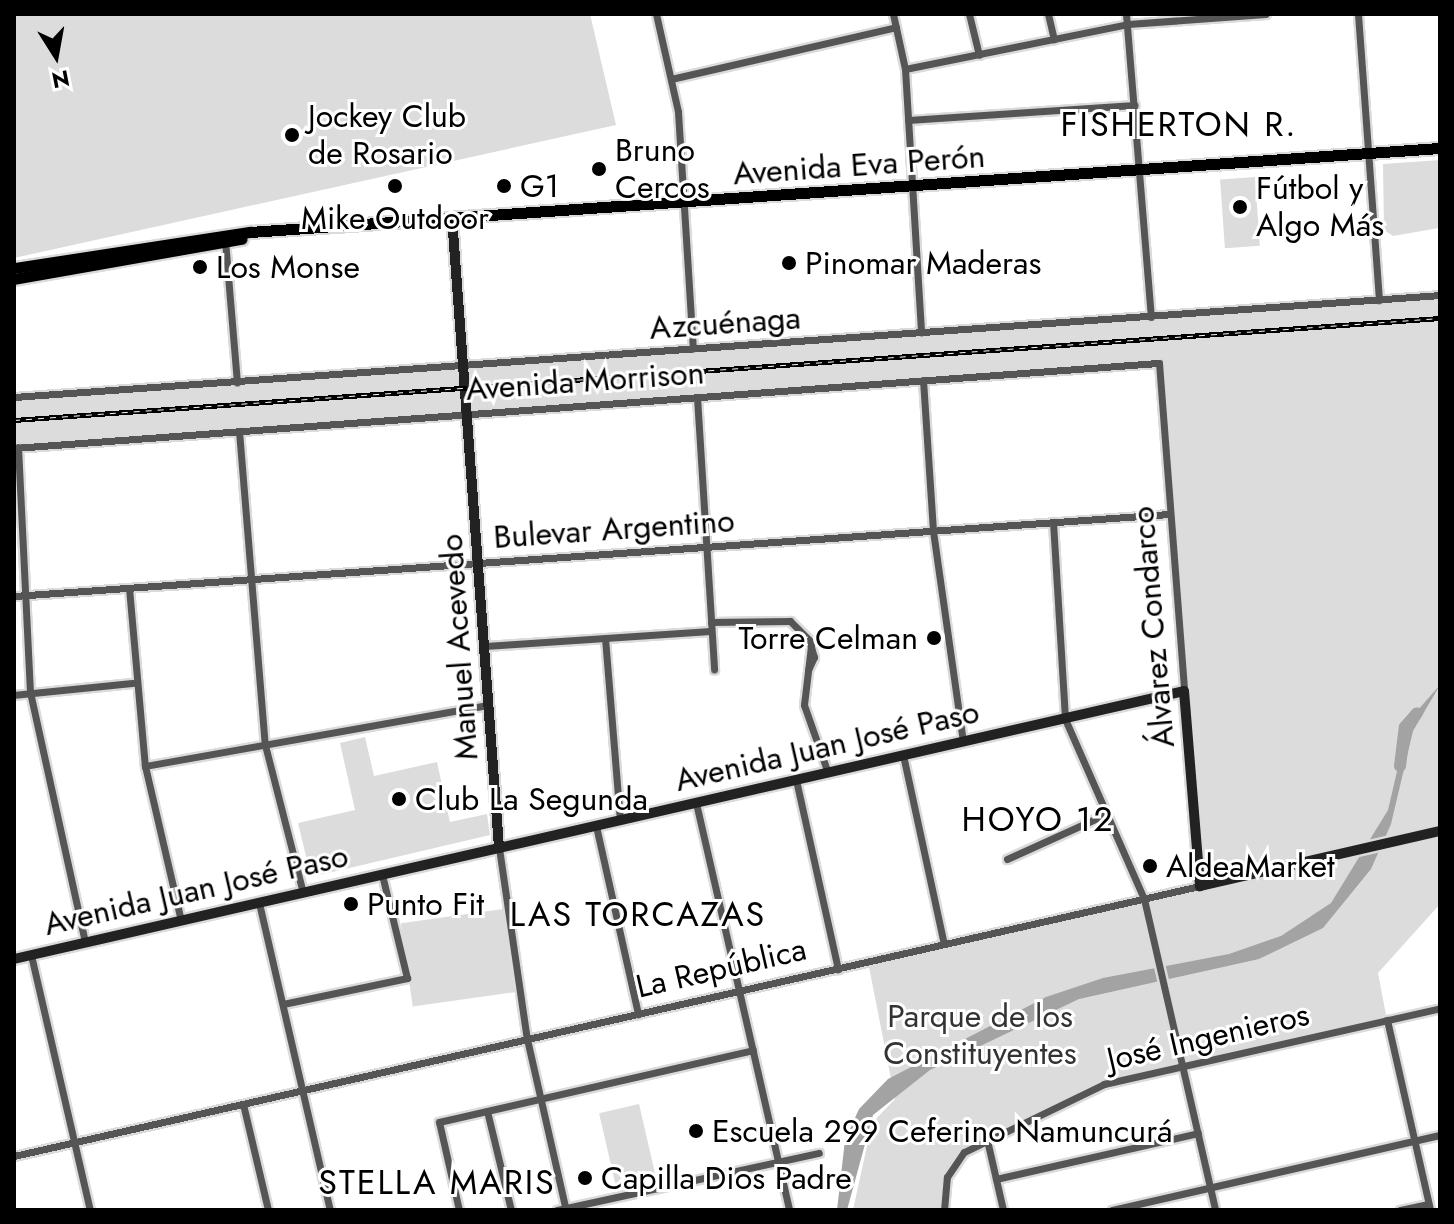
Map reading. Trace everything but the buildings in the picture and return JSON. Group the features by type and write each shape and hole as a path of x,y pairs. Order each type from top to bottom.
{"main road":[{"name":"Avenida Eva Perón","path":"14,268 281,231 1440,148"},
{"name":"Manuel Acevedo","path":"452,218 499,848"},
{"name":"Avenida Eva Perón","path":"14,279 224,238"},
{"name":"Avenida Juan José Paso","path":"14,959 1184,691"},
{"name":"Álvarez Condarco","path":"1184,691 1200,886"},
{"name":"La República","path":"1200,886 1440,831"}],"street":[{"path":"656,14 671,79 693,349"},
{"path":"893,14 905,69 921,333"},
{"path":"969,14 979,55"},
{"path":"1048,14 1054,39"},
{"path":"1126,14 1151,317"},
{"path":"905,69 1128,24 1266,14"},
{"path":"1358,14 1379,300"},
{"path":"671,79 896,27"},
{"path":"908,120 1135,105"},
{"path":"224,238 237,382"},
{"name":"Azcuénaga","path":"14,397 1440,295"},
{"name":"Avenida Morrison","path":"16,447 1159,363"},
{"name":"Álvarez Condarco","path":"1159,363 1184,691"},
{"path":"923,380 933,531 963,742"},
{"path":"697,397 714,669"},
{"path":"239,431 265,745 303,893"},
{"path":"16,447 30,692 85,942"},
{"name":"Bulevar Argentino","path":"14,596 1169,514"},
{"path":"1053,522 1065,719 1144,899 1168,988 1215,1210"},
{"path":"129,588 133,683 145,766 181,921"},
{"path":"711,622 784,618 811,646 806,713 828,773"},
{"path":"485,646 711,631"},
{"path":"605,638 620,820"},
{"path":"14,695 133,683"},
{"path":"145,766 489,705"},
{"path":"903,755 944,944"},
{"path":"796,780 838,969"},
{"path":"696,803 789,1210"},
{"path":"1007,859 1106,814"},
{"path":"596,826 638,1014"},
{"name":"Manuel Acevedo","path":"499,848 527,1039 563,1209"},
{"path":"283,1004 407,978 382,875"},
{"name":"La República","path":"14,1156 1200,886"},
{"path":"259,903 330,1210"},
{"path":"31,955 90,1210"},
{"name":"José Ingenieros","path":"944,1210 954,1161 987,1140 1104,1084 1440,1008"},
{"path":"1387,1020 1429,1207 1400,1210"},
{"path":"459,1210 439,1122 753,1050"},
{"path":"243,1104 268,1210"},
{"path":"487,1111 511,1210"},
{"path":"996,1179 1198,1133"},
{"path":"1112,1210 1440,1135"},
{"path":"987,1140 1003,1210"},
{"path":"563,1209 819,1153"}],"green space":[{"name":"Jockey Club de Rosario","path":"14,14 590,14 616,125 14,258"},
{"path":"1440,160 1439,228 1393,236 1384,230 1383,164"},
{"name":"Fútbol y Algo Más","path":"1255,177 1260,246 1225,248 1220,179"},
{"name":"Parque de los Constituyentes","path":"1440,295 1440,904 1378,973 1387,1020 1104,1084 964,1152 947,1177 944,1210 853,1210 872,1123 895,1099 868,962 1200,886 1159,363 14,448 14,397"},
{"name":"Club La Segunda","path":"365,737 374,776 437,762 450,822 487,814 490,835 311,877 298,823 355,810 340,743"},
{"path":"503,909 515,992 413,1007 401,923"},
{"path":"639,1104 656,1177 616,1186 599,1113"}],"shaded area":[{"path":"1440,685 1413,731 1391,824 1371,869 1323,928 1259,959 1079,999 930,1070 873,1115 847,1210 837,1210 845,1140 859,1109 888,1079 1046,997 1103,978 1229,954 1281,936 1331,903 1388,810 1409,720"}],"waterway":[{"path":"1400,766 1405,727 1417,713"}],"railway":[{"path":"14,420 1440,318"}],"place":[{"name":"Jockey Club de Rosario","path":"292,135"},
{"name":"Bruno Cercos","path":"599,169"},
{"name":"Mike Outdoor","path":"395,186"},
{"name":"G1","path":"504,186"},
{"name":"Fútbol y Algo Más","path":"1240,207"},
{"name":"Pinomar Maderas","path":"789,263"},
{"name":"Los Monse","path":"200,267"},
{"name":"Torre Celman","path":"934,638"},
{"name":"Club La Segunda","path":"399,799"},
{"name":"AldeaMarket","path":"1150,866"},
{"name":"Punto Fit","path":"351,904"},
{"name":"Escuela 299 Ceferino Namuncurá","path":"696,1131"},
{"name":"Capilla Dios Padre","path":"585,1178"}],"district":[{"name":"FISHERTON R.","path":"1179,125"},
{"name":"HOYO 12","path":"1038,820"},
{"name":"LAS TORCAZAS","path":"638,915"},
{"name":"STELLA MARIS","path":"437,1183"}]}
